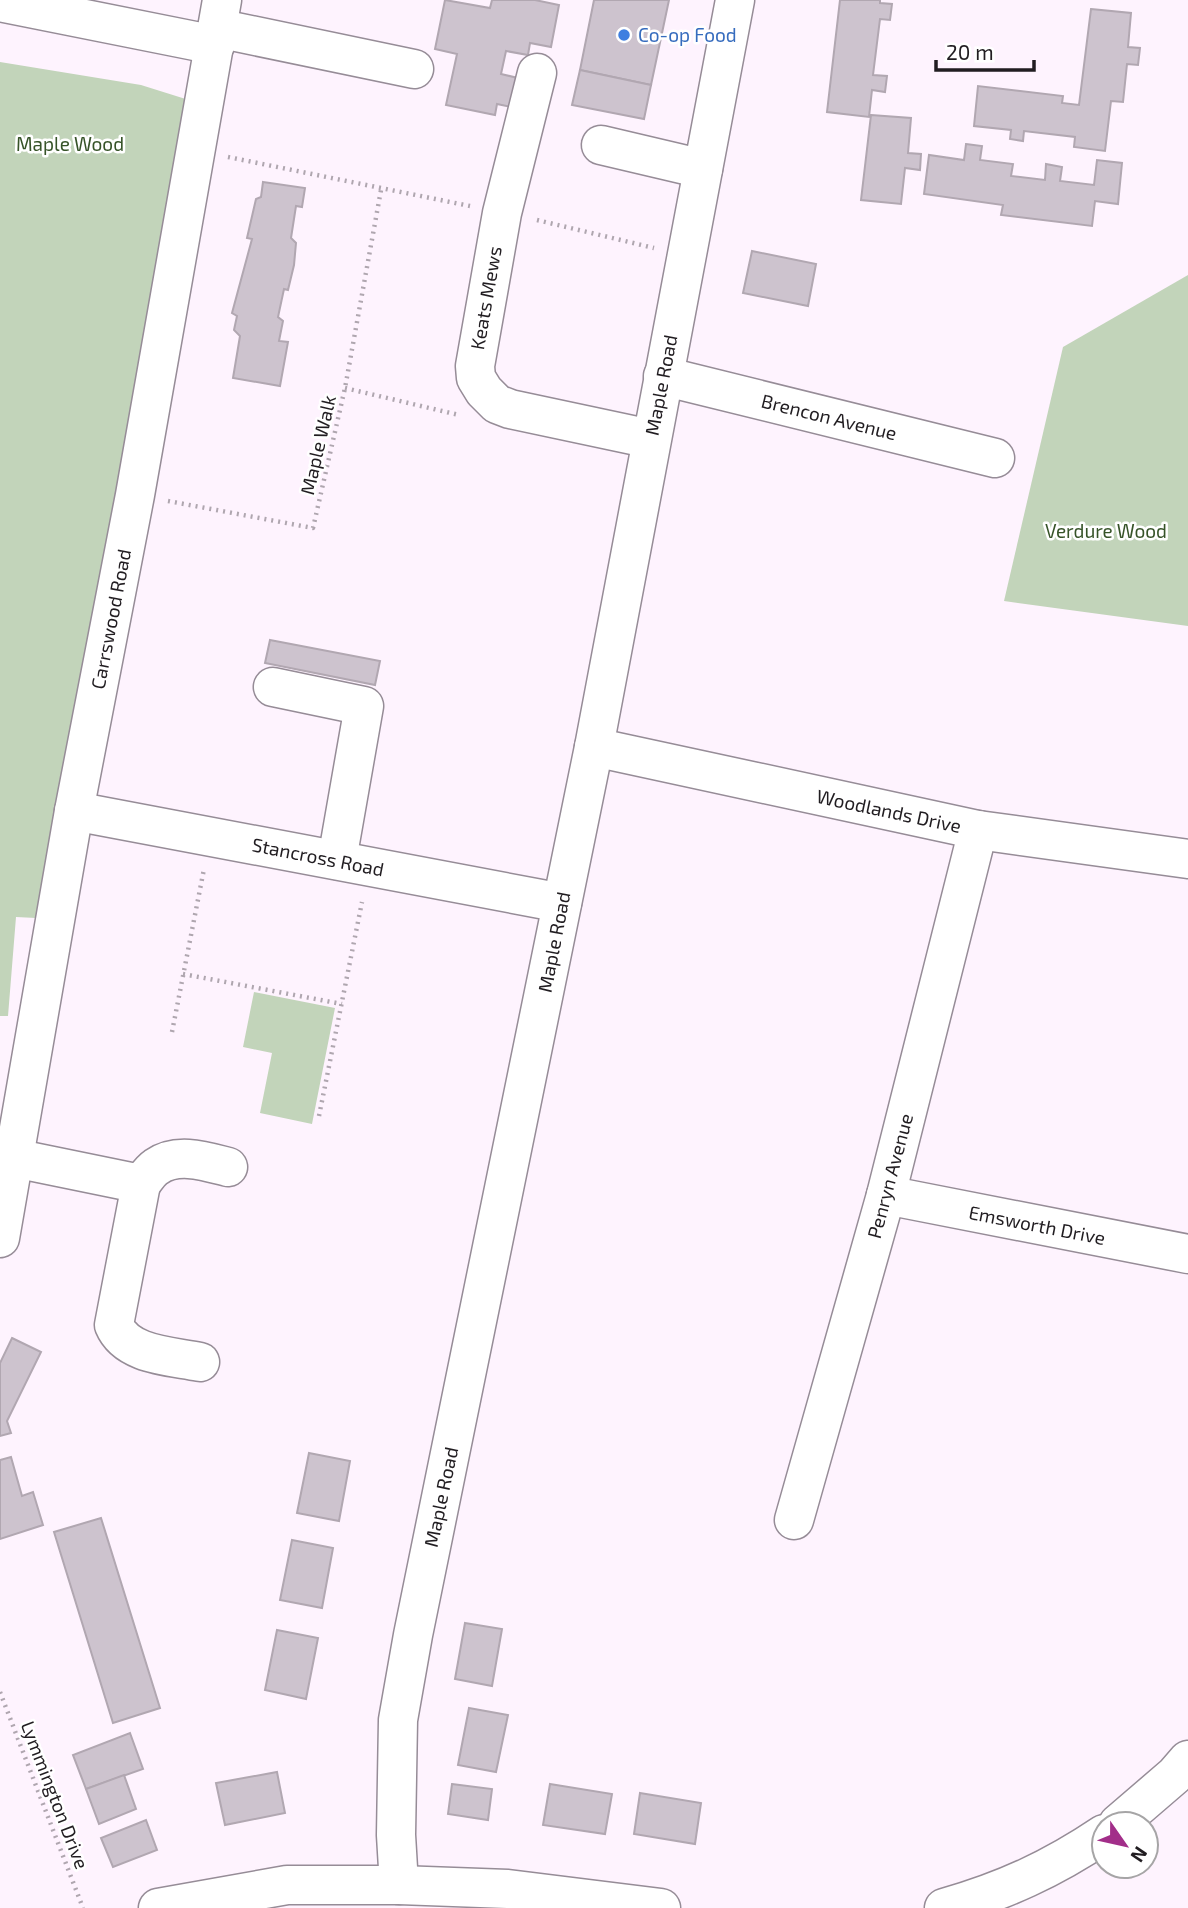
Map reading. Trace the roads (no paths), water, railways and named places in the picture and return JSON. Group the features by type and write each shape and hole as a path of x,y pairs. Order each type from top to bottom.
{"street":[{"name":"Maple Road","path":"399,1885 396,1835 398,1720 413,1635 594,747 735,0"},
{"path":"0,2 218,24 414,69"},
{"name":"Carrswood Road","path":"0,1238 74,811 135,495 218,24"},
{"name":"Keats Mews","path":"537,73 502,212 476,354 476,378 492,400 510,409 651,439"},
{"path":"601,145 703,169"},
{"name":"Brencon Avenue","path":"663,376 995,458"},
{"path":"273,687 364,706 353,864"},
{"name":"Woodlands Drive","path":"594,747 978,830 1188,859"},
{"name":"Stancross Road","path":"74,811 562,903"},
{"name":"Penryn Avenue","path":"794,1520 886,1195 978,830"},
{"path":"14,1158 141,1184"},
{"path":"200,1362 137,1349 126,1342 114,1325 141,1184 155,1167 170,1160 191,1158 228,1167"},
{"name":"Emsworth Drive","path":"886,1195 1188,1254"},
{"path":"1134,1810 1175,1775 1188,1760"},
{"path":"944,1908 1006,1888 1067,1859 1090,1843"},
{"path":"158,1908 222,1902 287,1885 399,1885 508,1898 661,1908"}],"place":[{"name":"Co-op Food","path":"624,35"}],"park label":[{"name":"Maple Wood","path":"70,144"},
{"name":"Verdure Wood","path":"1106,531"}]}
